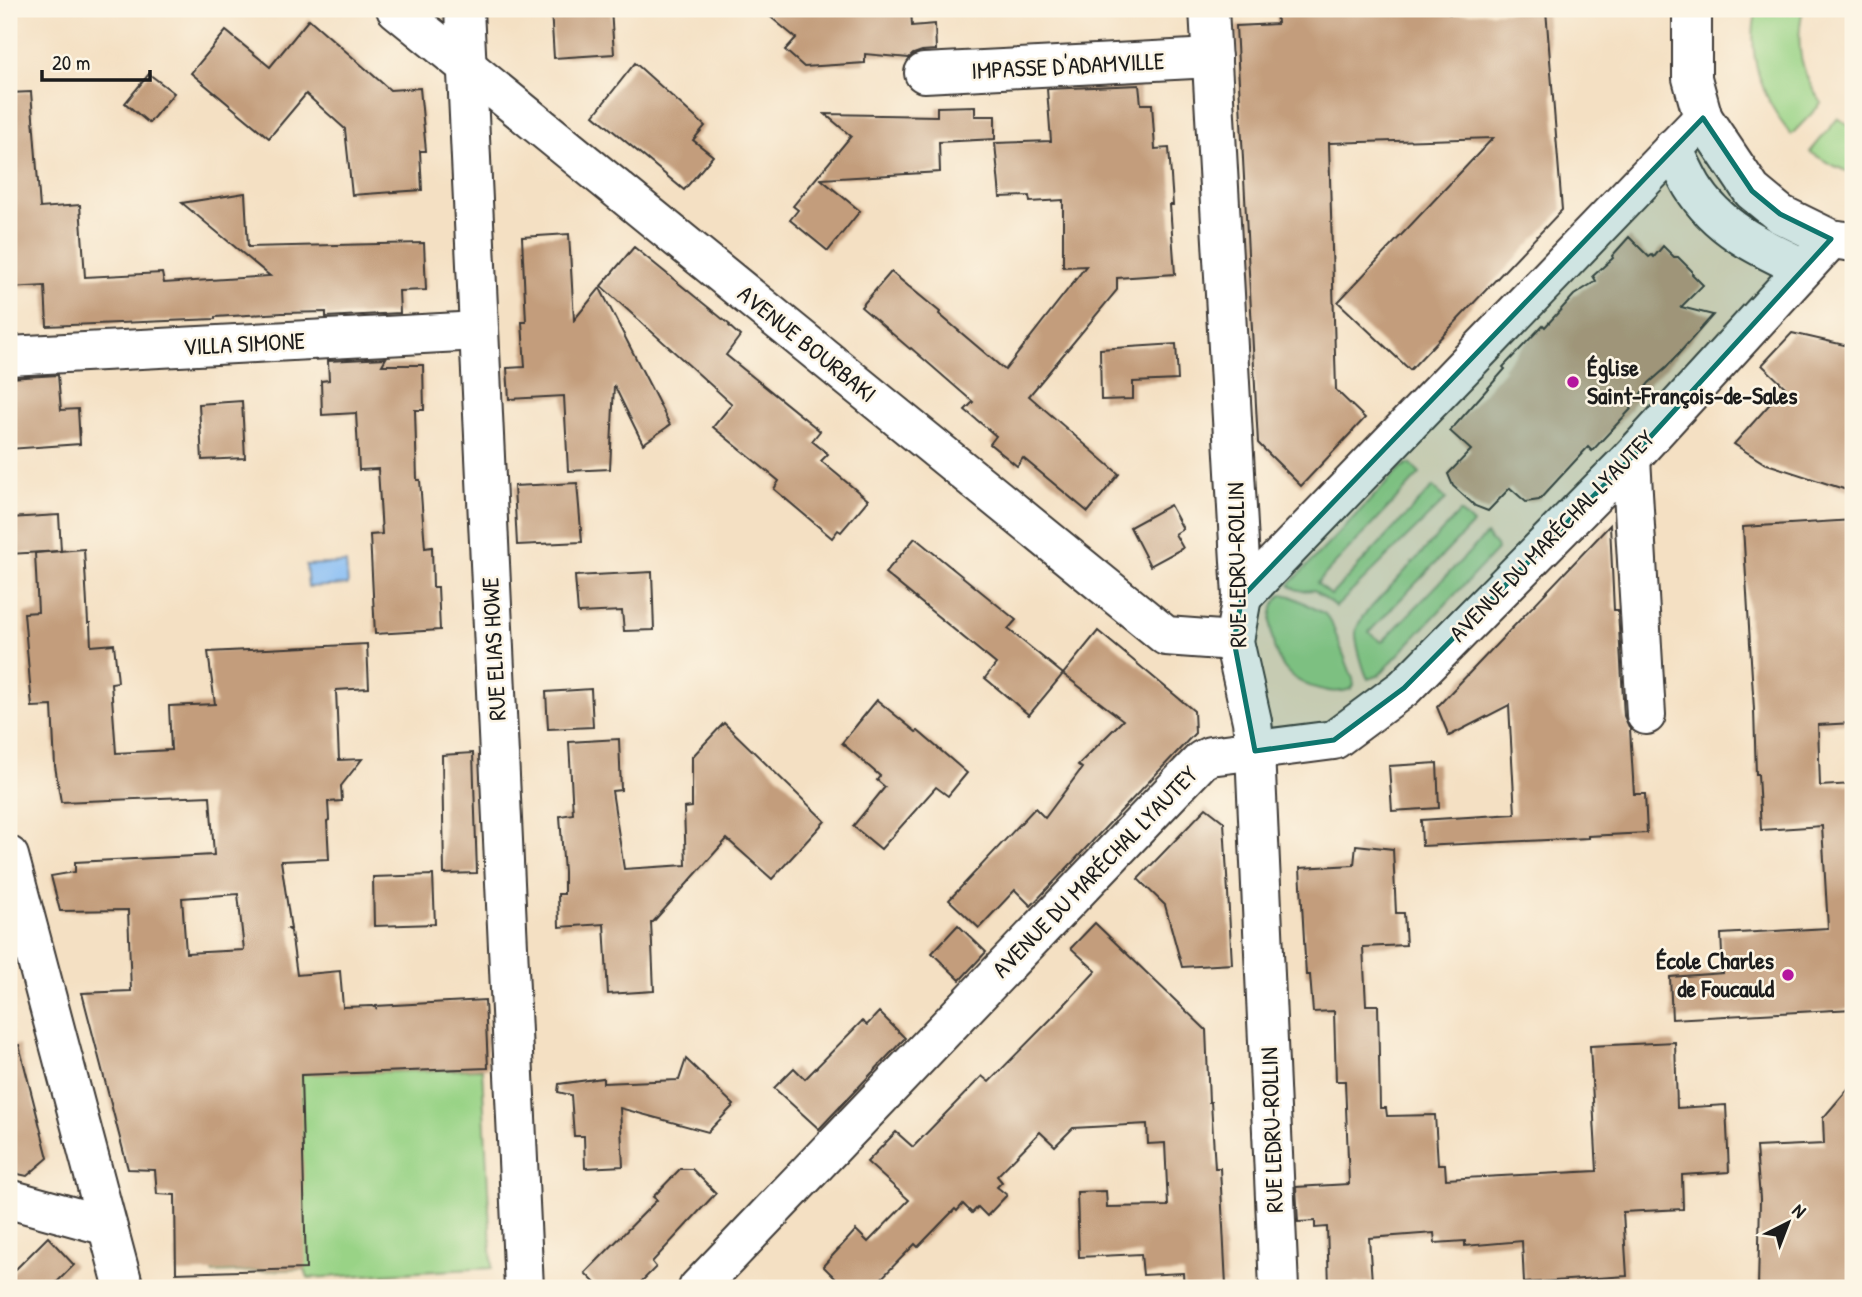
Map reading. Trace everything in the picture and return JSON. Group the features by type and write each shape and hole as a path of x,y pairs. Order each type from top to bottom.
{"street":[{"name":"AVENUE BOURBAKI","path":"397,9 1166,636 1234,641"},
{"name":"RUE ELIAS HOWE","path":"464,9 524,1288"},
{"name":"RUE LEDRU-ROLLIN","path":"1209,9 1242,597 1234,641 1252,721 1255,751 1279,1288"},
{"path":"1692,9 1692,78 1703,118 1752,191 1780,214 1842,240"},
{"name":"IMPASSE D'ADAMVILLE","path":"924,73 1212,58"},
{"path":"1242,597 1703,118"},
{"path":"1673,148 1693,188 1721,222 1758,247 1804,268"},
{"name":"AVENUE DU MARÉCHAL LYAUTEY","path":"698,1288 1202,760 1210,756 1334,740 1404,688 1631,458 1804,268 1842,240"},
{"name":"VILLA SIMONE","path":"9,356 479,331"},
{"path":"1631,458 1646,715"},
{"path":"9,856 124,1288"},
{"path":"9,1199 107,1226"}],"highlighted area":[{"path":"1703,118 1752,191 1780,214 1831,239 1631,458 1404,688 1334,740 1255,751 1234,641 1242,597"}],"green space":[{"path":"1757,9 1803,9 1801,58 1809,81 1822,103 1791,135 1772,107 1759,76 1753,43"},
{"path":"1838,118 1853,128 1853,174 1810,152"},
{"path":"1411,464 1420,474 1317,583 1331,595 1433,487 1446,499 1336,607 1314,590 1298,590 1289,585 1402,467"},
{"path":"1460,512 1473,524 1369,632 1382,642 1486,535 1497,550 1378,676 1368,679 1357,643 1356,630 1363,616"},
{"path":"1283,594 1325,614 1331,622 1353,679 1354,685 1351,689 1331,691 1307,685 1282,666 1274,647 1271,615 1277,600"},
{"path":"482,1069 492,1268 308,1278 305,1269 212,1273 208,1077"}],"water":[{"path":"346,563 348,585 308,587 306,565"}],"building":[{"path":"551,9 611,9 614,54 554,58"},
{"path":"761,9 911,9 912,26 935,24 936,50 922,51 909,58 865,54 865,63 804,67 785,50 796,38"},
{"path":"1276,9 1454,9 1450,14 1546,10 1562,210 1410,370 1338,302 1493,138 1329,143 1336,390 1365,418 1301,486 1258,443 1236,26 1277,24"},
{"path":"309,19 390,90 420,88 426,151 420,151 422,190 352,195 345,129 306,94 269,138 191,73 226,31 270,67"},
{"path":"635,63 705,126 693,140 713,156 684,190 594,115"},
{"path":"149,74 174,93 149,123 125,103"},
{"path":"1139,85 1141,104 1152,104 1155,149 1169,148 1175,274 1117,278 1117,290 1029,396 1119,474 1088,512 1023,458 1017,466 990,444 996,436 965,410 973,402 861,307 891,272 1005,370 1086,266 1063,267 1063,200 1030,202 1029,196 1000,197 995,143 1051,141 1047,89"},
{"path":"31,92 40,208 80,205 85,277 162,273 164,283 270,276 182,203 245,193 248,247 424,243 426,290 399,291 400,313 326,317 326,312 282,313 215,319 47,326 45,286 9,288 9,93"},
{"path":"975,106 975,116 995,116 995,139 939,142 940,172 821,179 860,211 828,251 790,220 798,210 793,206 851,136 825,114 937,116 937,107"},
{"path":"569,234 574,320 600,288 670,425 643,444 614,385 610,469 568,471 564,396 509,399 507,368 525,367 522,237"},
{"name":"Église Saint-François-de-Sales","path":"1629,237 1649,257 1654,257 1663,246 1674,257 1678,257 1703,285 1681,307 1713,315 1649,383 1631,409 1592,451 1588,447 1539,500 1526,502 1510,488 1488,511 1475,506 1453,486 1448,474 1471,450 1450,431 1505,369 1503,367 1543,325 1545,327 1574,295 1596,281 1593,276 1613,258"},
{"path":"634,247 740,336 726,355 820,431 812,441 828,454 821,461 868,500 841,532 838,530 832,538 774,489 779,481 713,427 732,404 601,286"},
{"path":"1792,333 1853,347 1853,492 1764,463 1734,444 1785,387 1762,365"},
{"path":"1176,344 1178,380 1133,382 1133,399 1101,400 1100,349"},
{"path":"386,358 382,365 423,365 424,410 415,410 417,480 420,480 425,548 432,547 433,587 438,587 440,630 375,634 370,535 382,534 378,469 359,470 356,413 322,415 321,381 329,380 328,361"},
{"path":"58,375 61,410 78,409 80,444 9,449 9,378"},
{"path":"242,401 245,458 202,460 199,404"},
{"path":"577,483 582,542 517,545 514,486"},
{"path":"1170,505 1183,529 1175,534 1183,548 1150,566 1130,527"},
{"path":"59,515 61,551 9,554 9,518"},
{"path":"1853,520 1853,723 1818,725 1820,786 1853,784 1853,1009 1672,1019 1670,977 1723,973 1721,934 1828,928 1822,826 1761,830 1743,527"},
{"path":"1610,525 1614,610 1618,610 1624,716 1630,729 1634,794 1645,794 1647,833 1422,846 1421,820 1515,814 1509,705 1449,736 1437,707"},
{"path":"915,538 1016,620 1008,629 1063,674 1029,715 985,678 996,664 885,573"},
{"path":"84,549 91,646 114,644 118,682 111,683 116,753 171,750 169,706 215,704 208,652 367,644 369,688 336,690 339,760 362,759 341,786 342,801 328,802 329,859 281,861 291,929 288,929 291,931 297,975 340,971 343,1007 376,1008 485,1000 488,1068 301,1075 306,1269 176,1273 175,1195 157,1194 155,1170 128,1169 82,993 131,991 128,910 60,911 51,876 75,872 75,862 214,855 210,796 61,802 55,766 52,706 32,707 24,613 38,612 35,553","holes":["238,894 244,950 186,953 182,898"]},
{"path":"652,572 654,630 624,631 622,611 578,613 575,576"},
{"path":"1098,631 1194,711 1195,733 1031,906 1015,890 979,928 949,900 1035,808 1045,818 1082,768 1078,765 1123,720 1063,674"},
{"path":"591,689 593,727 548,729 546,692"},
{"path":"877,700 967,773 948,796 936,787 881,849 853,826 885,787 877,780 880,776 842,743"},
{"path":"724,723 825,821 772,879 727,839 651,922 654,991 608,994 604,924 559,927 558,894 564,894 560,816 573,814 569,742 619,739 621,790 612,791 624,869 686,865 684,808 692,807 692,757"},
{"path":"473,753 477,873 444,874 442,755"},
{"path":"1437,763 1439,808 1392,811 1389,766"},
{"path":"1206,808 1224,822 1232,964 1182,967 1165,905 1138,879"},
{"path":"1356,845 1393,849 1396,913 1404,913 1406,945 1363,947 1366,1005 1378,1005 1380,1108 1386,1108 1387,1116 1435,1115 1438,1164 1445,1164 1446,1179 1597,1171 1590,1046 1675,1042 1677,1108 1726,1105 1729,1172 1682,1175 1683,1209 1623,1212 1627,1276 1524,1283 1522,1241 1465,1246 1465,1241 1435,1243 1434,1233 1369,1238 1372,1282 1329,1285 1327,1227 1315,1228 1315,1221 1298,1222 1296,1187 1349,1184 1345,1081 1336,1081 1334,1011 1313,1012 1310,975 1306,975 1300,868 1354,865"},
{"path":"433,875 435,924 374,926 373,877"},
{"path":"1095,923 1206,1030 1215,1168 1220,1168 1226,1285 1184,1288 1183,1273 1143,1275 1141,1254 1079,1257 1077,1192 1106,1191 1107,1207 1168,1206 1165,1143 1148,1144 1147,1124 1073,1128 1055,1146 1040,1132 997,1176 1002,1182 997,1187 1007,1195 987,1216 978,1207 972,1213 963,1204 918,1247 915,1244 872,1288 845,1288 823,1266 856,1230 868,1242 909,1200 867,1162 896,1132 913,1147 982,1076 989,1082 1050,1020 1096,971 1071,948"},
{"path":"958,925 986,952 960,980 932,953"},
{"path":"879,1012 905,1038 819,1129 774,1088 794,1068 805,1079 862,1021 867,1025"},
{"path":"19,1045 48,1158 27,1176 9,1172 9,1046"},
{"path":"686,1059 734,1105 708,1132 620,1108 623,1166 585,1168 584,1136 574,1136 571,1095 558,1092 559,1084 603,1078 603,1083 679,1080"},
{"path":"1853,1083 1853,1288 1758,1288 1760,1199 1756,1147 1824,1144 1823,1118"},
{"path":"680,1169 692,1169 716,1193 652,1262 656,1267 635,1288 600,1288 585,1273 657,1200 653,1197"},
{"path":"48,1237 74,1265 51,1288 9,1288 9,1276"}],"place":[{"name":"Église Saint-François-de-Sales","path":"1573,382"},
{"name":"École Charles de Foucauld","path":"1788,975"}]}
